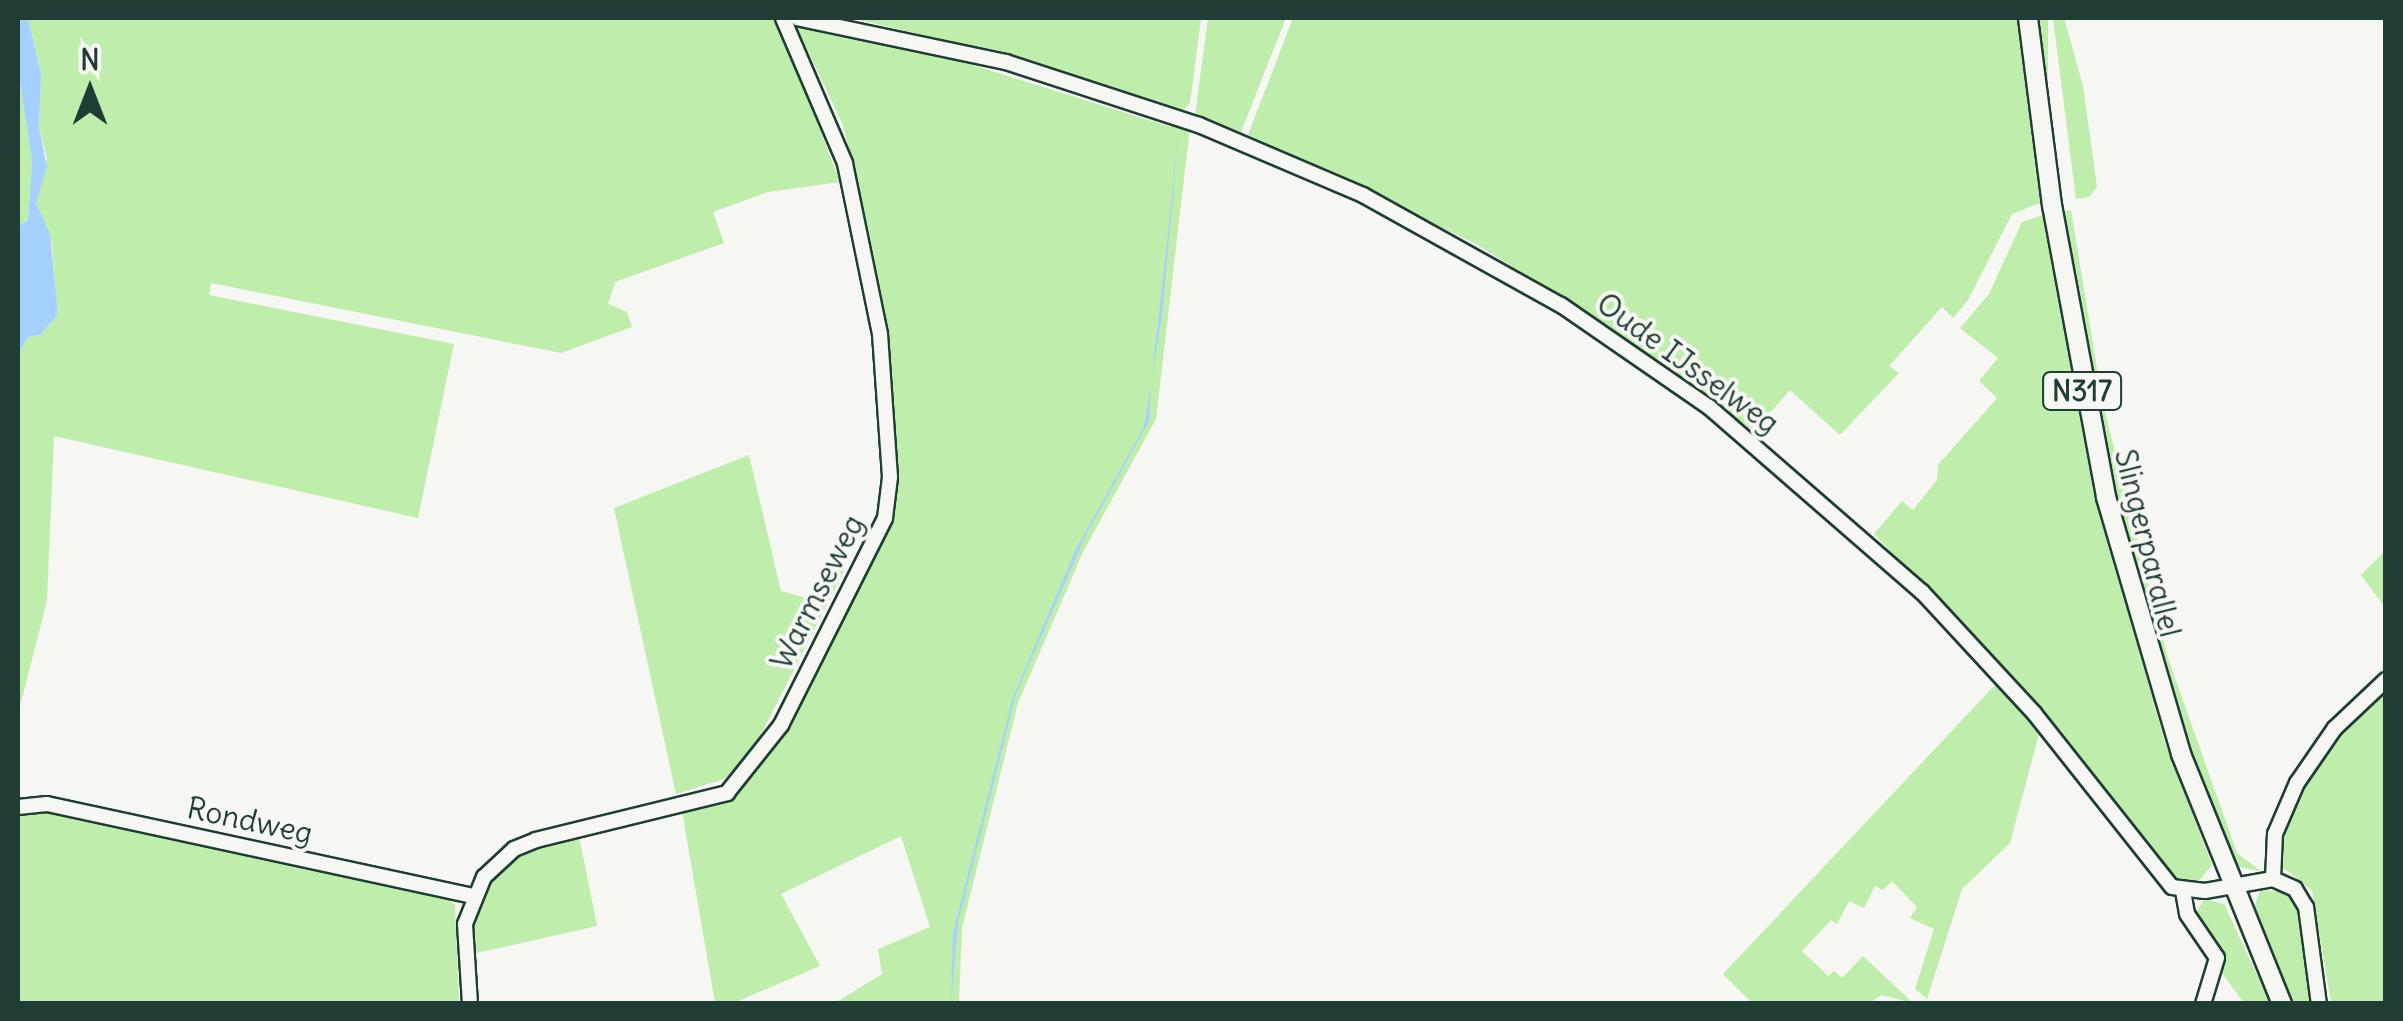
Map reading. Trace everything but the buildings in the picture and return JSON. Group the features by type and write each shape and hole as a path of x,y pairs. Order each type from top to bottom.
{"main road":[{"name":"Slingerparallel","path":"2028,18 2055,224 2106,497 2154,676 2230,884 2282,1004"}],"street":[{"name":"Warmseweg","path":"471,896 514,849 727,793 781,725 885,518 890,478 880,334 846,164 783,18"},
{"name":"Oude IJsselweg","path":"797,18 1006,62 1200,125 1363,195 1561,305 1710,407 1840,514 1976,648 2160,877 2183,891"},
{"path":"2273,879 2275,834 2297,783 2335,728 2386,680"},
{"name":"Rondweg","path":"18,807 47,804 471,896"},
{"path":"2203,1004 2217,958 2186,914 2183,891 2273,879 2302,896 2319,1004"},
{"path":"470,1004 465,924 471,896"}],"green space":[{"path":"28,18 770,19 780,25 840,182 768,192 713,212 724,243 615,282 608,304 627,312 632,327 561,353 211,283 209,295 454,344 418,518 54,436 47,601 18,714 18,355 28,337 40,335 57,316 52,245 36,203 47,158 39,127 41,74"},
{"path":"851,18 1201,18 1190,103 1181,113 1030,60"},
{"path":"1208,18 1286,18 1241,132 1195,116"},
{"path":"1293,18 2022,18 2045,201 2012,214 1968,300 1953,318 1942,307 1889,366 1899,373 1840,435 1790,390 1754,431 1607,325 1474,243 1248,135"},
{"path":"2035,18 2048,18 2048,202 2035,202"},
{"path":"2053,18 2064,18 2083,86 2097,187 2089,197 2076,199"},
{"path":"796,26 963,62 1171,127 1173,121 1190,127 1156,419 1083,552 1018,703 962,928 959,1003 835,1003 882,974 878,949 930,927 901,836 781,894 820,966 734,1003 715,1003 681,805 734,792 764,759 892,508 853,165 843,125"},
{"path":"18,70 32,162 28,220 18,227"},
{"path":"2071,210 2103,405 2168,658 2237,853 2262,872 2231,865 2194,772 2119,527 2060,212"},
{"path":"2047,214 2107,530 2164,740 2212,865 2197,883 2175,881 2040,708 1874,534 1902,501 1913,510 1937,480 1938,465 1997,398 1979,381 1998,358 1960,328 1989,294 2022,222"},
{"path":"749,455 781,591 814,600 837,559 845,569 753,750 724,779 676,794 614,508"},
{"path":"2385,551 2385,607 2361,575"},
{"path":"1996,684 2039,734 2010,843 1962,889 1927,999 1915,989 1934,929 1910,918 1917,907 1892,881 1883,890 1875,886 1864,908 1849,901 1837,924 1831,920 1802,951 1828,976 1834,971 1842,978 1863,956 1913,1003 1882,995 1869,1003 1752,1003 1723,974"},
{"path":"2385,688 2385,1003 2331,1003 2312,890 2283,868 2282,832 2311,767"},
{"path":"18,807 53,809 446,897 455,905 459,1003 18,1004"},
{"path":"578,831 597,926 472,954 471,921 485,881 516,852"},
{"path":"2260,890 2285,892 2299,909 2312,1003 2292,1003 2252,913"},
{"path":"2204,899 2224,904 2270,1003 2244,1003 2222,973 2222,953 2196,913"}],"water":[{"path":"18,18 28,18 41,74 39,127 47,167 36,203 50,234 57,316 40,335 28,337 18,355 18,227 28,220 32,162 18,70"},
{"path":"1179,128 1162,316 1152,375 1166,253"},
{"path":"1151,384 1149,421 1085,537 1016,694 958,923 951,1003 953,933 1013,697 1076,549 1144,427"}]}
